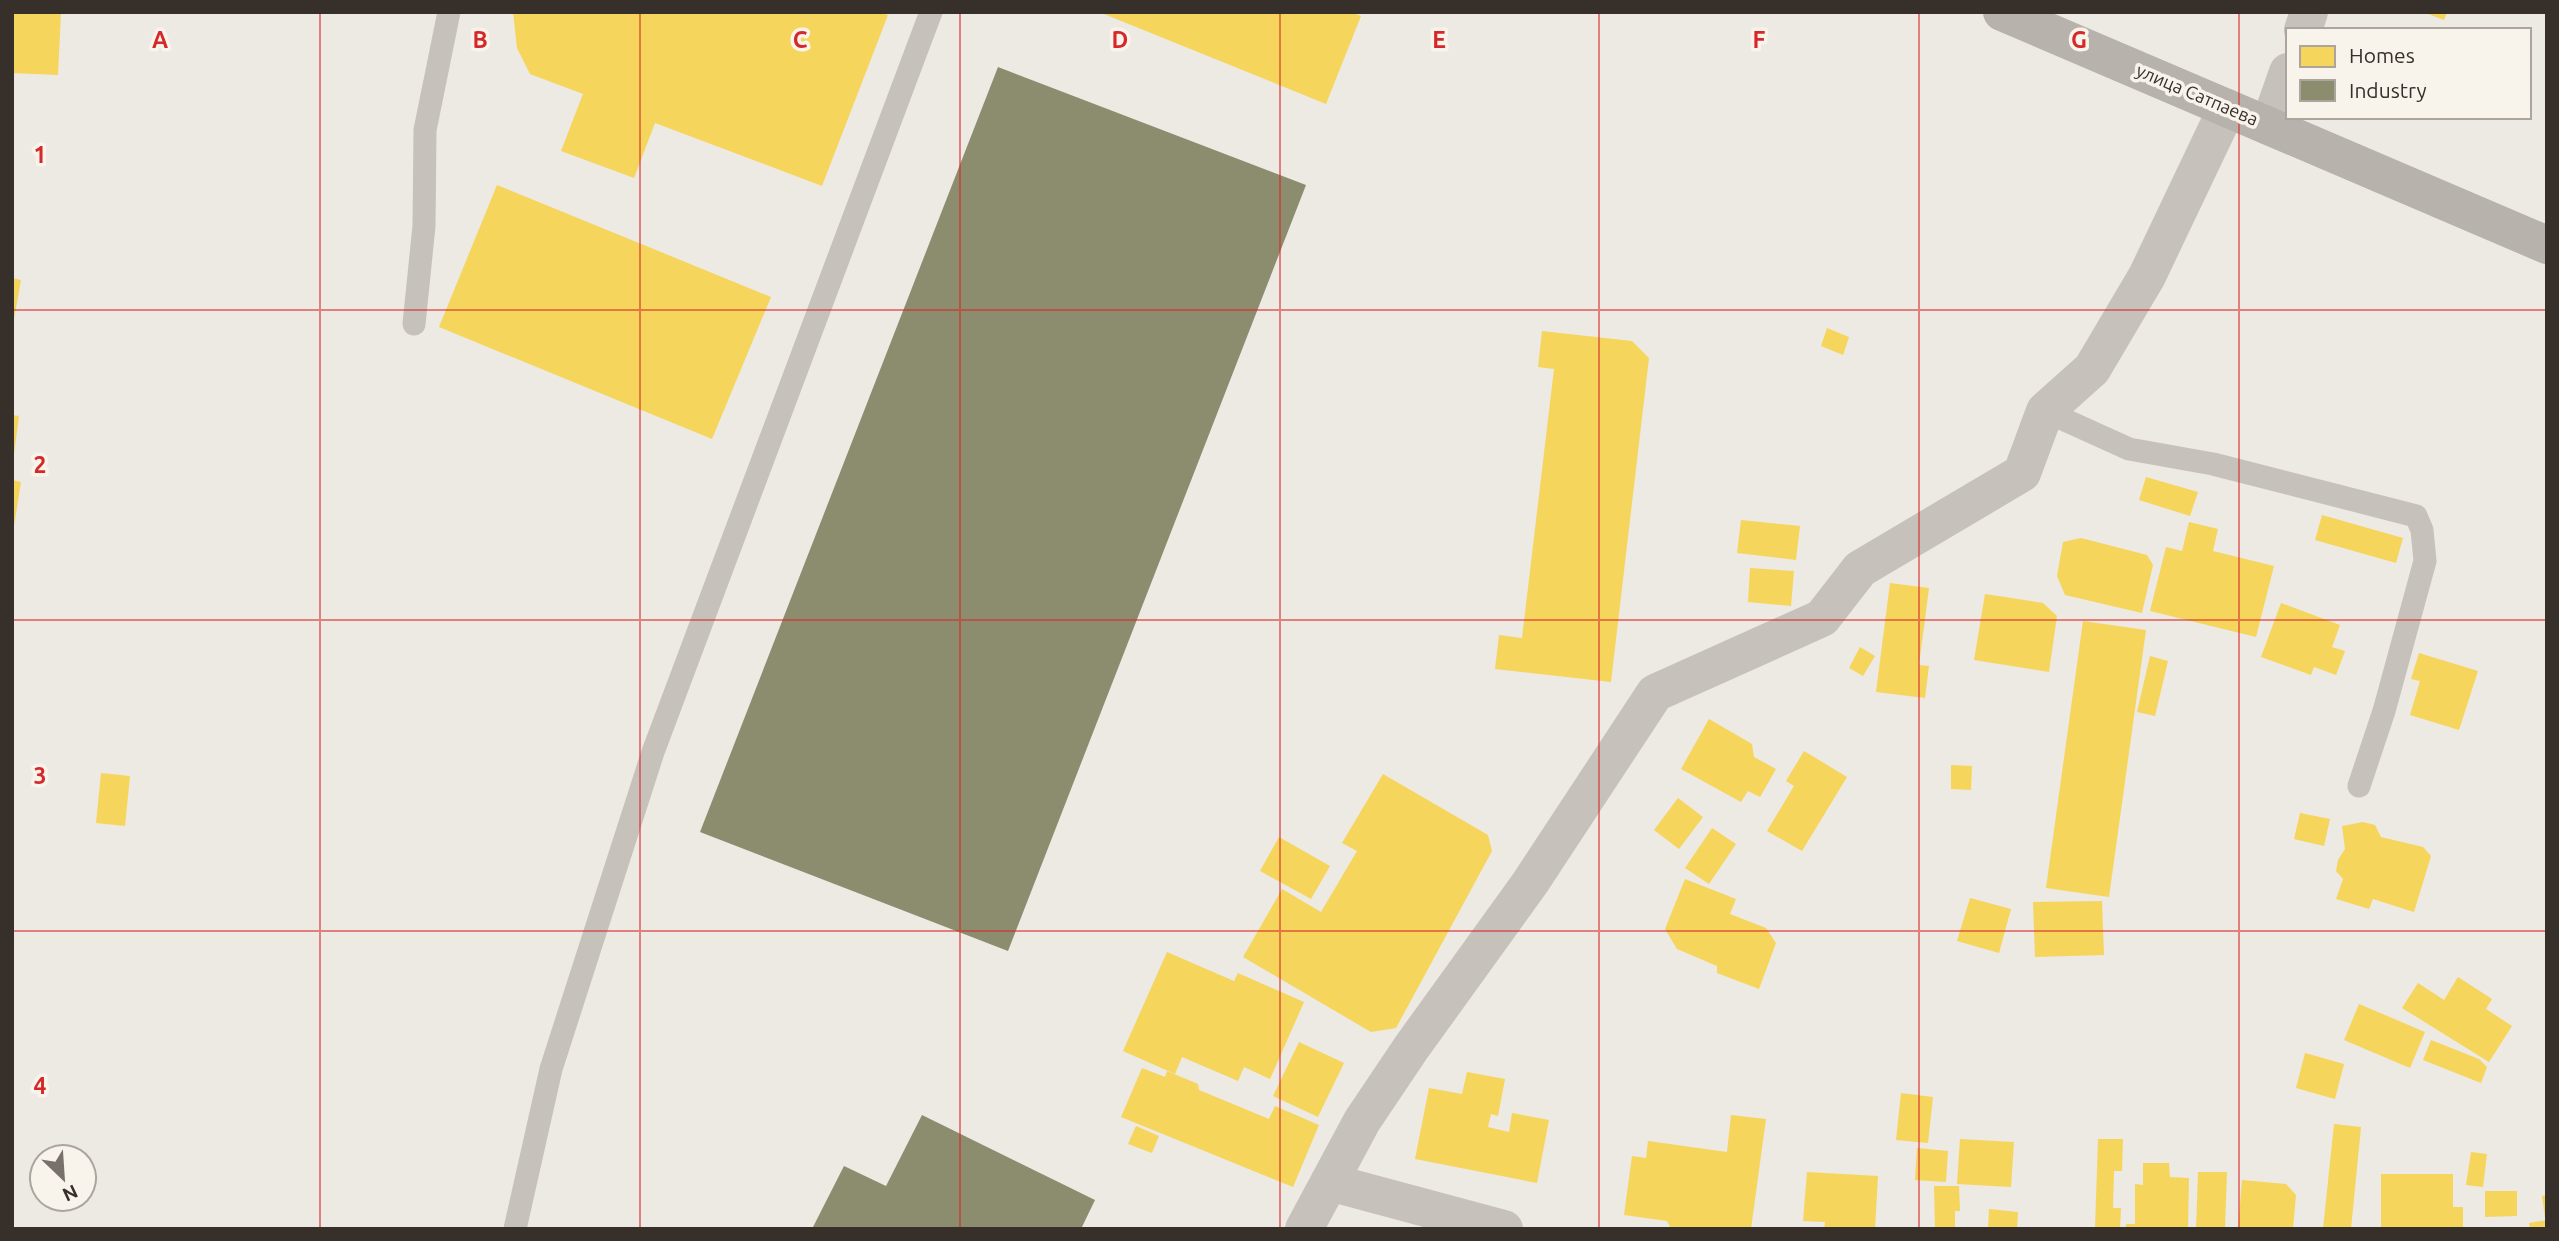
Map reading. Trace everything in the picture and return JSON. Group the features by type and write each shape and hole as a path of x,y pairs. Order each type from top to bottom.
{"street":[{"name":"улица Сатпаева","path":"2003,12 2269,125 2544,235"},
{"path":"2269,125 2286,78"},
{"path":"1304,1229 1362,1121 1530,883 1655,693 1822,618 1860,569 2022,473 2045,411 2092,369 2147,276 2228,108"},
{"path":"1329,1182 1504,1229"}],"lane":[{"path":"414,324 424,226 425,130 449,12"},
{"path":"515,1229 551,1069 653,752 931,12"},
{"path":"2045,411 2129,449 2213,464 2416,516 2422,530 2425,561 2384,711 2359,786"}],"building: Homes":[{"path":"12,12 61,12 58,75 12,73"},
{"path":"513,12 880,12 888,15 822,186 655,123 634,178 561,151 583,94 530,74 517,48"},
{"path":"1099,12 1351,12 1361,16 1326,104"},
{"path":"2423,12 2447,12 2444,20"},
{"path":"497,185 771,297 712,439 439,327"},
{"path":"12,278 21,280 14,319 12,319"},
{"path":"1827,328 1849,337 1843,355 1821,346"},
{"path":"1542,331 1632,341 1649,358 1611,682 1495,669 1499,635 1522,638 1554,369 1538,367"},
{"path":"12,415 19,416 14,454 12,454"},
{"path":"2146,477 2198,492 2190,516 2139,500"},
{"path":"12,480 21,482 14,526 12,526"},
{"path":"2322,515 2403,538 2396,563 2315,540"},
{"path":"1741,520 1800,526 1796,560 1737,553"},
{"path":"2189,522 2218,529 2213,551 2274,566 2256,637 2150,611 2166,547 2182,551"},
{"path":"2081,538 2147,555 2153,565 2142,613 2065,595 2057,576 2063,542"},
{"path":"1750,568 1794,571 1791,606 1748,602"},
{"path":"1890,583 1929,588 1919,665 1929,666 1925,698 1876,692"},
{"path":"1985,594 2043,603 2057,616 2049,672 1974,660"},
{"path":"2281,603 2340,625 2332,647 2345,651 2336,675 2314,667 2311,675 2261,657"},
{"path":"2083,621 2146,630 2109,897 2046,888"},
{"path":"1860,647 1875,656 1863,676 1849,668"},
{"path":"2419,653 2478,671 2459,730 2410,715 2420,681 2411,679"},
{"path":"2150,656 2168,661 2155,716 2137,712"},
{"path":"1709,719 1752,744 1754,757 1776,769 1760,797 1748,791 1741,802 1681,769"},
{"path":"1804,751 1847,777 1802,851 1767,831 1794,786 1786,781"},
{"path":"1951,765 1972,766 1971,790 1951,789"},
{"path":"101,773 130,776 125,826 96,823"},
{"path":"1383,774 1488,835 1492,851 1396,1028 1371,1032 1243,957 1282,889 1321,912 1357,851 1342,843"},
{"path":"1678,798 1703,817 1679,849 1654,830"},
{"path":"2300,813 2330,819 2324,846 2294,839"},
{"path":"2363,822 2375,825 2381,837 2423,847 2431,856 2414,912 2373,899 2369,909 2336,899 2343,879 2336,871 2338,860 2345,849 2342,826"},
{"path":"1712,828 1736,844 1709,884 1685,868"},
{"path":"1279,837 1330,866 1311,899 1260,871"},
{"path":"1685,879 1736,899 1730,914 1766,928 1776,943 1759,989 1717,973 1717,966 1677,949 1665,929"},
{"path":"1970,898 2011,909 1999,953 1957,941"},
{"path":"2102,901 2104,955 2035,957 2033,902"},
{"path":"1167,952 1234,981 1238,973 1304,1002 1270,1079 1244,1067 1238,1081 1182,1057 1175,1074 1123,1051"},
{"path":"2458,977 2492,999 2486,1009 2512,1026 2489,1062 2402,1008 2418,983 2444,1000"},
{"path":"2359,1004 2425,1032 2410,1068 2344,1040"},
{"path":"2431,1040 2479,1059 2487,1067 2481,1083 2423,1060"},
{"path":"1299,1042 1344,1063 1318,1117 1273,1096"},
{"path":"2305,1053 2344,1064 2335,1099 2296,1088"},
{"path":"1142,1068 1165,1077 1167,1071 1198,1084 1199,1090 1269,1119 1275,1106 1319,1125 1293,1187 1121,1117"},
{"path":"1467,1072 1505,1079 1498,1116 1491,1114 1488,1127 1509,1132 1512,1113 1549,1120 1537,1183 1415,1159 1429,1088 1462,1094"},
{"path":"1901,1093 1933,1097 1928,1143 1896,1140"},
{"path":"1731,1115 1766,1119 1751,1229 1671,1229 1667,1221 1624,1215 1632,1156 1646,1158 1648,1141 1727,1152"},
{"path":"2334,1124 2361,1127 2351,1229 2323,1229"},
{"path":"1136,1126 1159,1136 1152,1153 1128,1144"},
{"path":"1960,1139 2014,1142 2011,1187 1957,1184"},
{"path":"2098,1139 2123,1139 2122,1171 2114,1171 2113,1208 2121,1208 2120,1229 2095,1229"},
{"path":"1917,1148 1948,1151 1946,1182 1915,1180"},
{"path":"2471,1152 2487,1154 2483,1187 2466,1185"},
{"path":"2143,1163 2169,1163 2170,1177 2189,1178 2188,1229 2126,1229 2126,1224 2135,1224 2135,1184 2143,1185"},
{"path":"1807,1172 1878,1176 1875,1229 1824,1229 1825,1222 1803,1221"},
{"path":"2198,1172 2227,1172 2225,1229 2196,1229"},
{"path":"2381,1174 2453,1174 2453,1207 2463,1207 2463,1229 2381,1229"},
{"path":"2242,1180 2286,1184 2296,1195 2293,1229 2238,1229"},
{"path":"1934,1186 1959,1186 1960,1211 1955,1211 1955,1229 1935,1229"},
{"path":"2485,1191 2517,1191 2517,1216 2485,1217"},
{"path":"2547,1195 2547,1218 2545,1218 2542,1196"},
{"path":"1989,1209 2018,1212 2017,1229 1988,1229"},
{"path":"2547,1220 2547,1229 2530,1229 2529,1223"}],"building: Industry":[{"path":"998,67 1306,185 1008,951 700,832"},
{"path":"922,1115 1095,1200 1081,1229 812,1229 844,1166 886,1186"}]}
